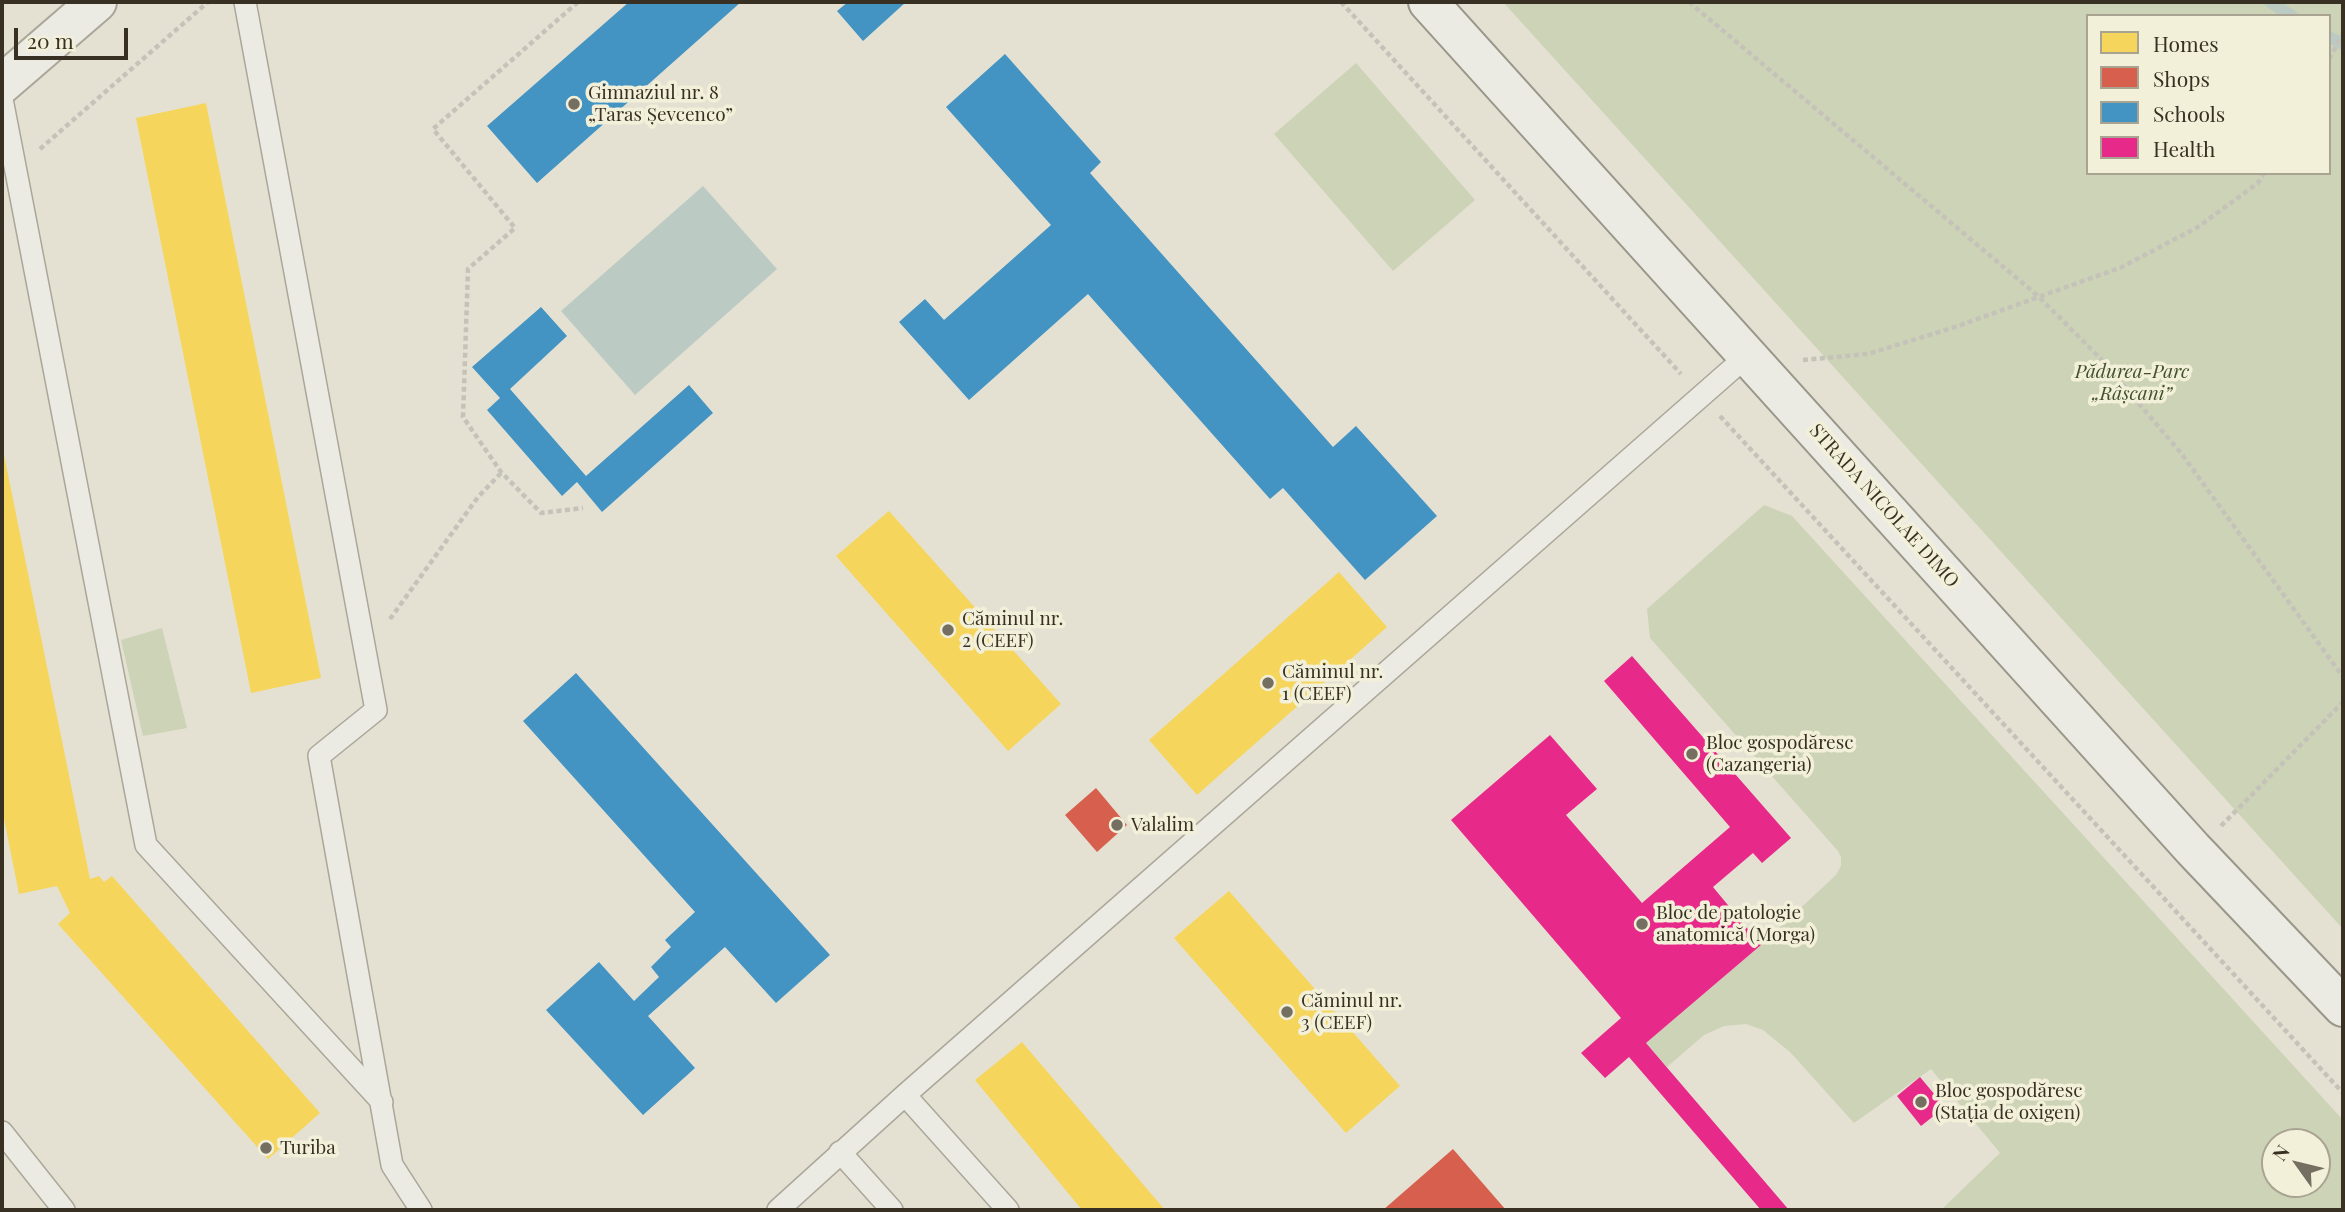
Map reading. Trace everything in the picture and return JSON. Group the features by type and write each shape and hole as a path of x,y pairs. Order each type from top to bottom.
{"main road":[{"path":"2,84 97,2"},
{"name":"STRADA NICOLAE DIMO","path":"1428,2 2184,839 2343,1007"}],"lane":[{"path":"245,2 376,710 318,756 383,1102 392,1165 421,1210"},
{"path":"2,99 146,845 383,1102"},
{"path":"778,1210 840,1152 1748,355"},
{"path":"905,1095 1008,1210"},
{"path":"2,1132 64,1210"},
{"path":"840,1152 892,1210"}],"path":[{"path":"16,170 208,2"},
{"path":"578,2 433,129 515,228 468,269 463,417 501,472 541,513 583,508"},
{"path":"1341,2 2343,1093"},
{"path":"1689,2 2038,296 2100,358 2181,453 2343,677"},
{"path":"2331,55 2343,34"},
{"path":"1791,362 1868,354 1955,327 2122,267 2198,227 2258,183 2263,175"},
{"path":"365,654 478,497 501,472"},
{"path":"2220,826 2343,702"}],"green space":[{"name":"Pădurea-Parc „Râșcani”","path":"1503,2 2343,2 2343,929"},
{"path":"1356,63 1475,200 1393,271 1274,134"},
{"path":"1764,505 1792,516 2343,1120 2343,1210 1941,1210 2000,1153 1931,1069 1854,1123 1790,1052 1763,1030 1746,1024 1724,1026 1704,1035 1667,1067 1646,1043 1761,945 1836,875 1841,866 1841,857 1650,638 1647,609"},
{"path":"162,628 187,728 143,736 121,640"}],"shaded area":[{"path":"703,186 777,269 635,395 561,311"}],"building: Homes":[{"path":"206,103 321,678 251,693 136,118"},
{"path":"2,445 90,879 99,876 104,882 112,876 320,1113 268,1159 58,924 70,913 57,886 19,894 2,809"},
{"name":"Căminul nr. 2 (CEEF)","path":"889,511 1061,704 1008,751 836,556"},
{"name":"Căminul nr. 1 (CEEF)","path":"1339,572 1387,627 1197,795 1149,740"},
{"name":"Căminul nr. 3 (CEEF)","path":"1229,891 1400,1086 1346,1133 1174,938"},
{"path":"1022,1042 1165,1210 1082,1210 975,1080"}],"building: Shops":[{"path":"1096,788 1127,825 1097,852 1065,815"},
{"path":"1453,1149 1506,1210 1383,1210"}],"building: Schools":[{"path":"629,2 741,2 537,183 487,126"},
{"path":"848,2 906,2 863,41 837,11"},
{"path":"1005,54 1101,162 1090,173 1333,447 1356,426 1437,516 1365,580 1283,488 1270,499 1088,294 969,400 899,322 925,299 944,320 1051,225 946,107"},
{"path":"541,307 567,336 510,389 586,476 689,385 713,413 602,512 577,482 562,496 487,410 500,398 472,367"},
{"path":"576,673 830,955 776,1003 725,947 648,1016 695,1068 643,1115 546,1010 599,962 634,1001 659,977 651,967 671,947 665,940 695,912 523,721"}],"building: Health":[{"name":"Bloc de patologie anatomică (Morga)","path":"1632,656 1791,838 1762,863 1753,853 1713,887 1761,945 1646,1043 1789,1210 1761,1210 1629,1057 1605,1078 1581,1053 1621,1018 1451,820 1550,735 1597,789 1566,815 1642,903 1730,827 1604,681"},
{"name":"Bloc gospodăresc (Stația de oxigen)","path":"1920,1077 1945,1107 1921,1126 1897,1096"}],"waterway":[{"path":"2270,2 2289,14"},
{"path":"2331,38 2343,44"}],"place":[{"name":"Gimnaziul nr. 8 „Taras Șevcenco”","path":"574,104"},
{"name":"Căminul nr. 2 (CEEF)","path":"948,630"},
{"name":"Căminul nr. 1 (CEEF)","path":"1268,683"},
{"name":"Bloc gospodăresc (Cazangeria)","path":"1692,754"},
{"name":"Valalim","path":"1117,825"},
{"name":"Bloc de patologie anatomică (Morga)","path":"1642,924"},
{"name":"Căminul nr. 3 (CEEF)","path":"1287,1012"},
{"name":"Bloc gospodăresc (Stația de oxigen)","path":"1921,1102"},
{"name":"Turiba","path":"266,1148"}]}
